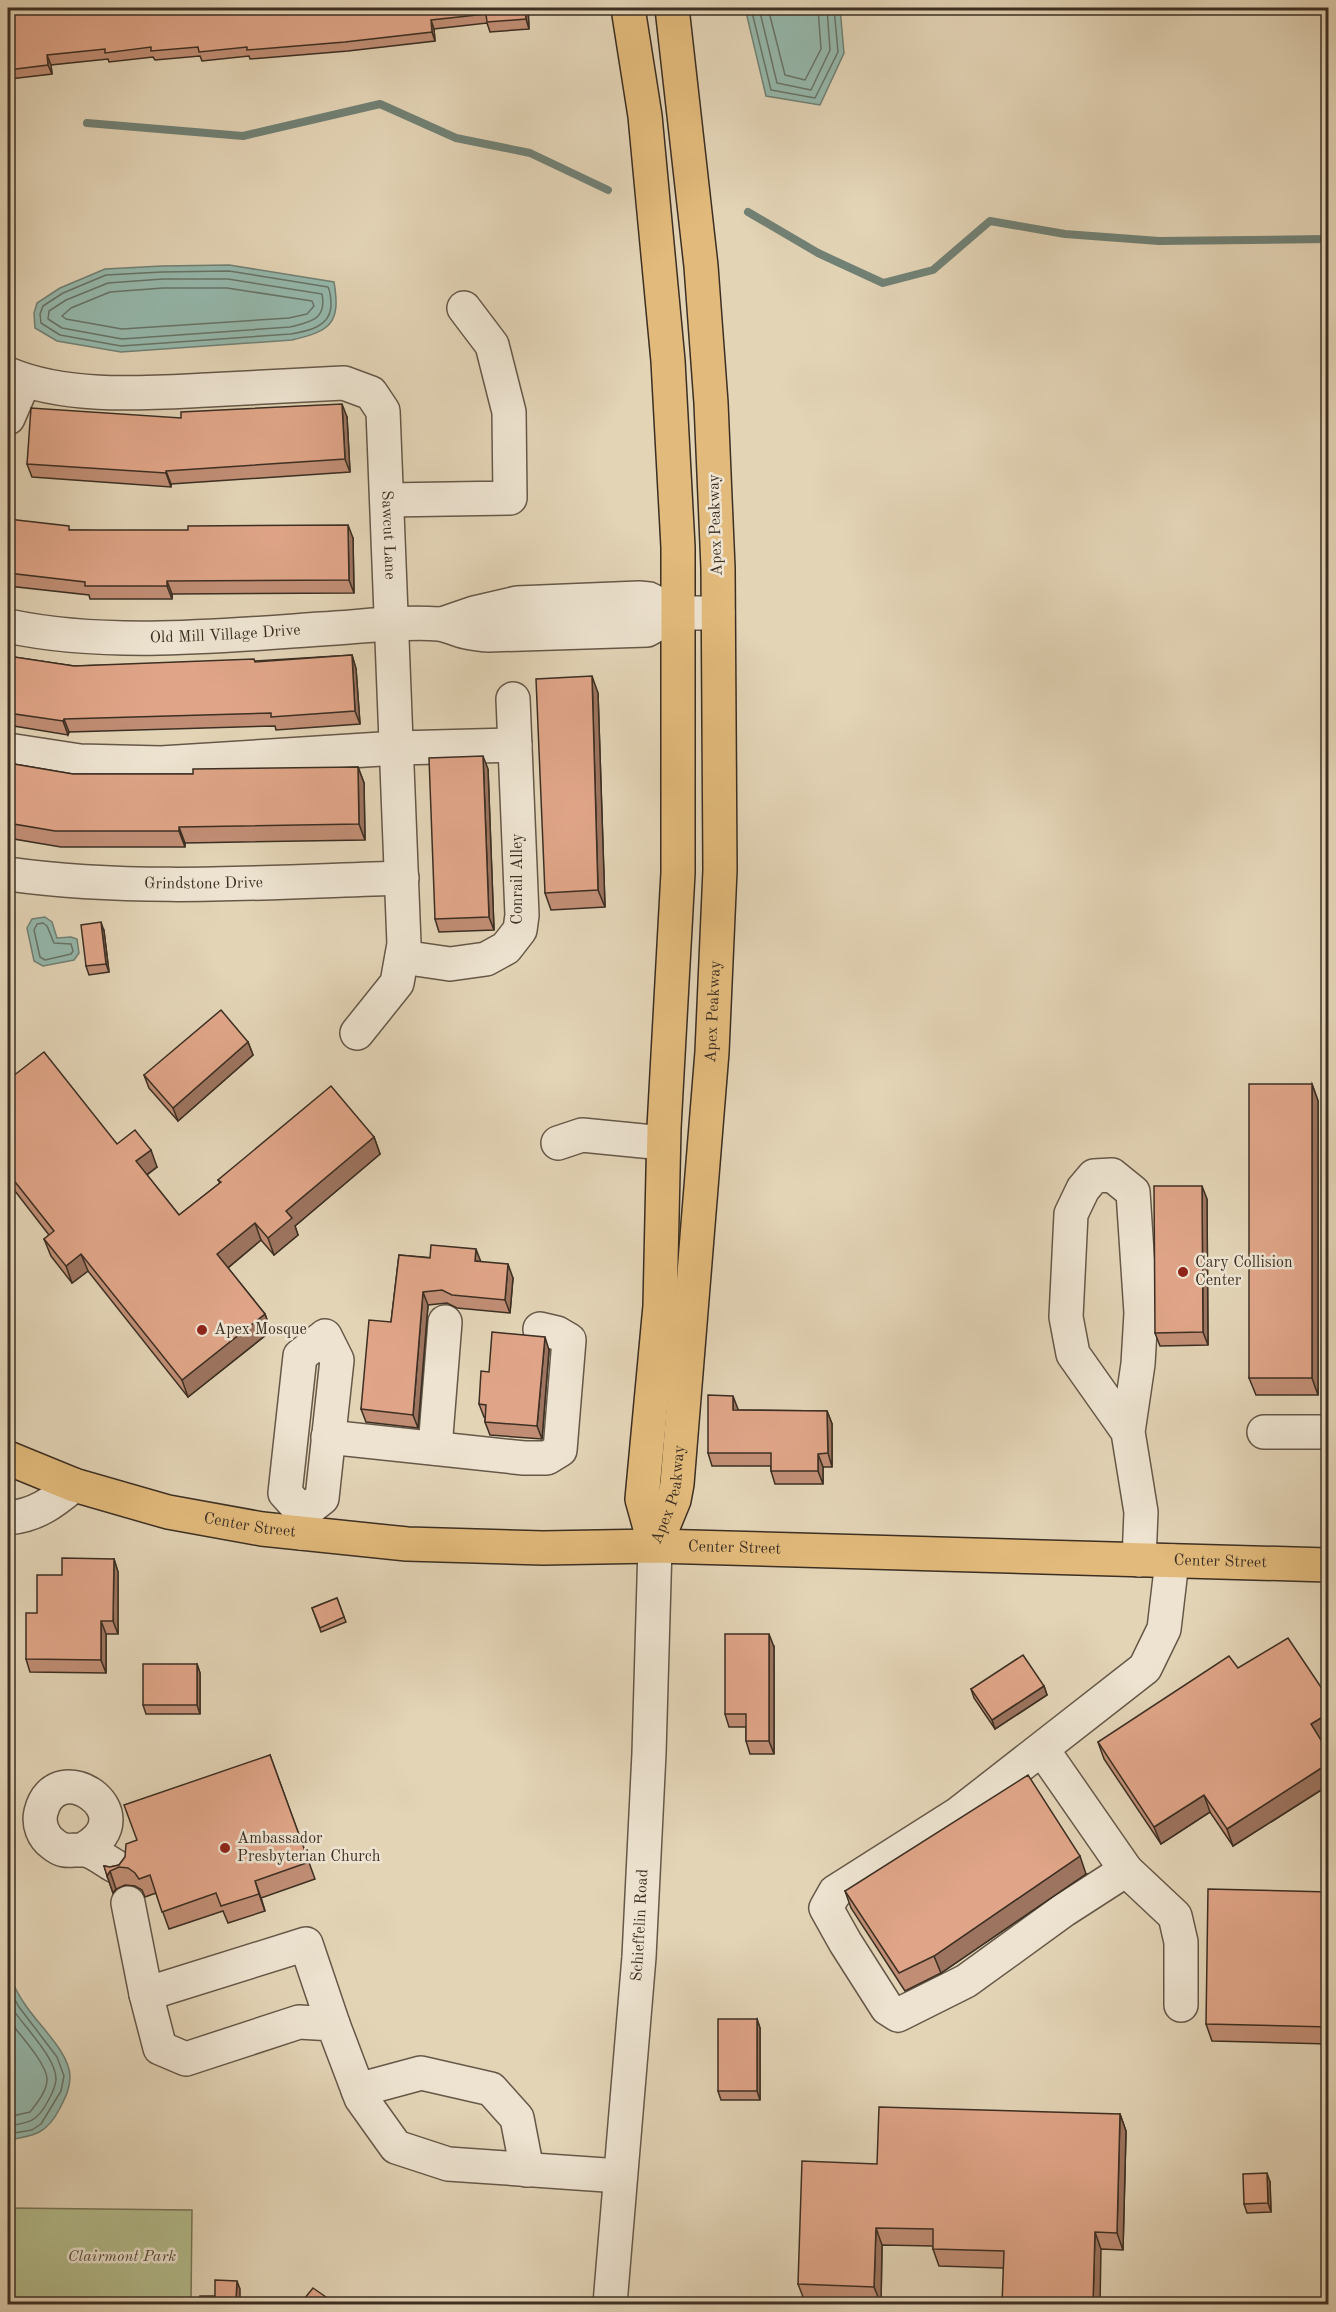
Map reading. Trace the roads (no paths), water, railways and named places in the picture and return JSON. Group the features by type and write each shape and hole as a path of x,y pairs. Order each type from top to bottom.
{"main road":[{"name":"Apex Peakway","path":"628,8 645,116 668,361 678,547 678,873 663,1143 660,1306 642,1499 656,1546"},
{"name":"Apex Peakway","path":"656,1546 674,1500 677,1485 712,1052 720,870 714,458 704,302 692,174 672,8"},
{"name":"Center Street","path":"8,1458 74,1485 168,1512 262,1529 302,1523 460,1547 656,1546 1329,1565"}],"street":[{"path":"387,500 510,498 509,411 492,345 464,308"},
{"path":"8,418 16,378"},
{"name":"Sawcut Lane","path":"16,378 100,392 149,393 344,383 371,393 383,411 405,944 397,983 357,1033"},
{"name":"Old Mill Village Drive","path":"8,626 30,631 153,637 441,624 466,632 488,635 646,630 677,613 718,613"},
{"name":"Conrail Alley","path":"402,957 450,964 486,959 506,948 520,930 521,893 513,699"},
{"path":"8,750 80,761 161,763 397,748 515,745"},
{"name":"Grindstone Drive","path":"10,884 49,880 154,886 402,878"},
{"path":"558,1143 582,1135 663,1143"},
{"path":"1128,1432 1073,1354 1066,1317 1071,1214 1083,1189 1094,1176 1112,1175 1133,1192 1141,1313 1138,1364 1128,1432 1141,1512 1139,1560"},
{"path":"443,1449 446,1322"},
{"path":"325,1324 337,1360 328,1437 322,1498 302,1523 285,1493 300,1356 325,1324"},
{"path":"328,1437 524,1458 547,1458 560,1450 569,1340 557,1333 540,1329"},
{"path":"1264,1432 1329,1432"},
{"path":"8,1518 50,1505 74,1485"},
{"name":"Schieffelin Road","path":"610,2304 639,1957 656,1546"},
{"path":"1126,1870 1064,1910 966,1981 898,2015 888,2008 826,1908 835,1892 958,1814 1145,1668 1164,1629 1172,1561"},
{"path":"1042,1749 1126,1870 1175,1916 1182,1942 1182,2005"},
{"path":"84,1849 116,1866"},
{"path":"128,1903 146,1994 160,2048 186,2059 299,2022 333,2024"},
{"path":"146,1994 306,1944 357,2090 396,2147 448,2164 620,2176"},
{"path":"357,2090 420,2073 491,2089 517,2118 527,2170"}],"water":[{"path":"745,8 840,8 844,53 820,105 766,96"},
{"path":"229,265 334,282 336,307 334,316 324,329 292,340 121,352 57,341 35,328 34,313 37,303 60,288 105,269"},
{"path":"45,917 52,922 57,938 77,939 79,953 74,960 43,966 34,961 27,928 32,919"},
{"path":"8,1974 24,2003 59,2048 69,2068 70,2077 65,2097 50,2123 32,2135 8,2140"}],"waterway":[{"path":"87,123 243,136 380,104 456,138 530,153 608,190"},
{"path":"748,212 818,253 883,283 933,270 990,221 1065,234 1159,241 1328,239"}],"place":[{"name":"Cary Collision Center","path":"1183,1272"},
{"name":"Apex Mosque","path":"202,1330"},
{"name":"Ambassador Presbyterian Church","path":"225,1848"}],"park label":[{"name":"Clairmont Park","path":"122,2257"}]}
